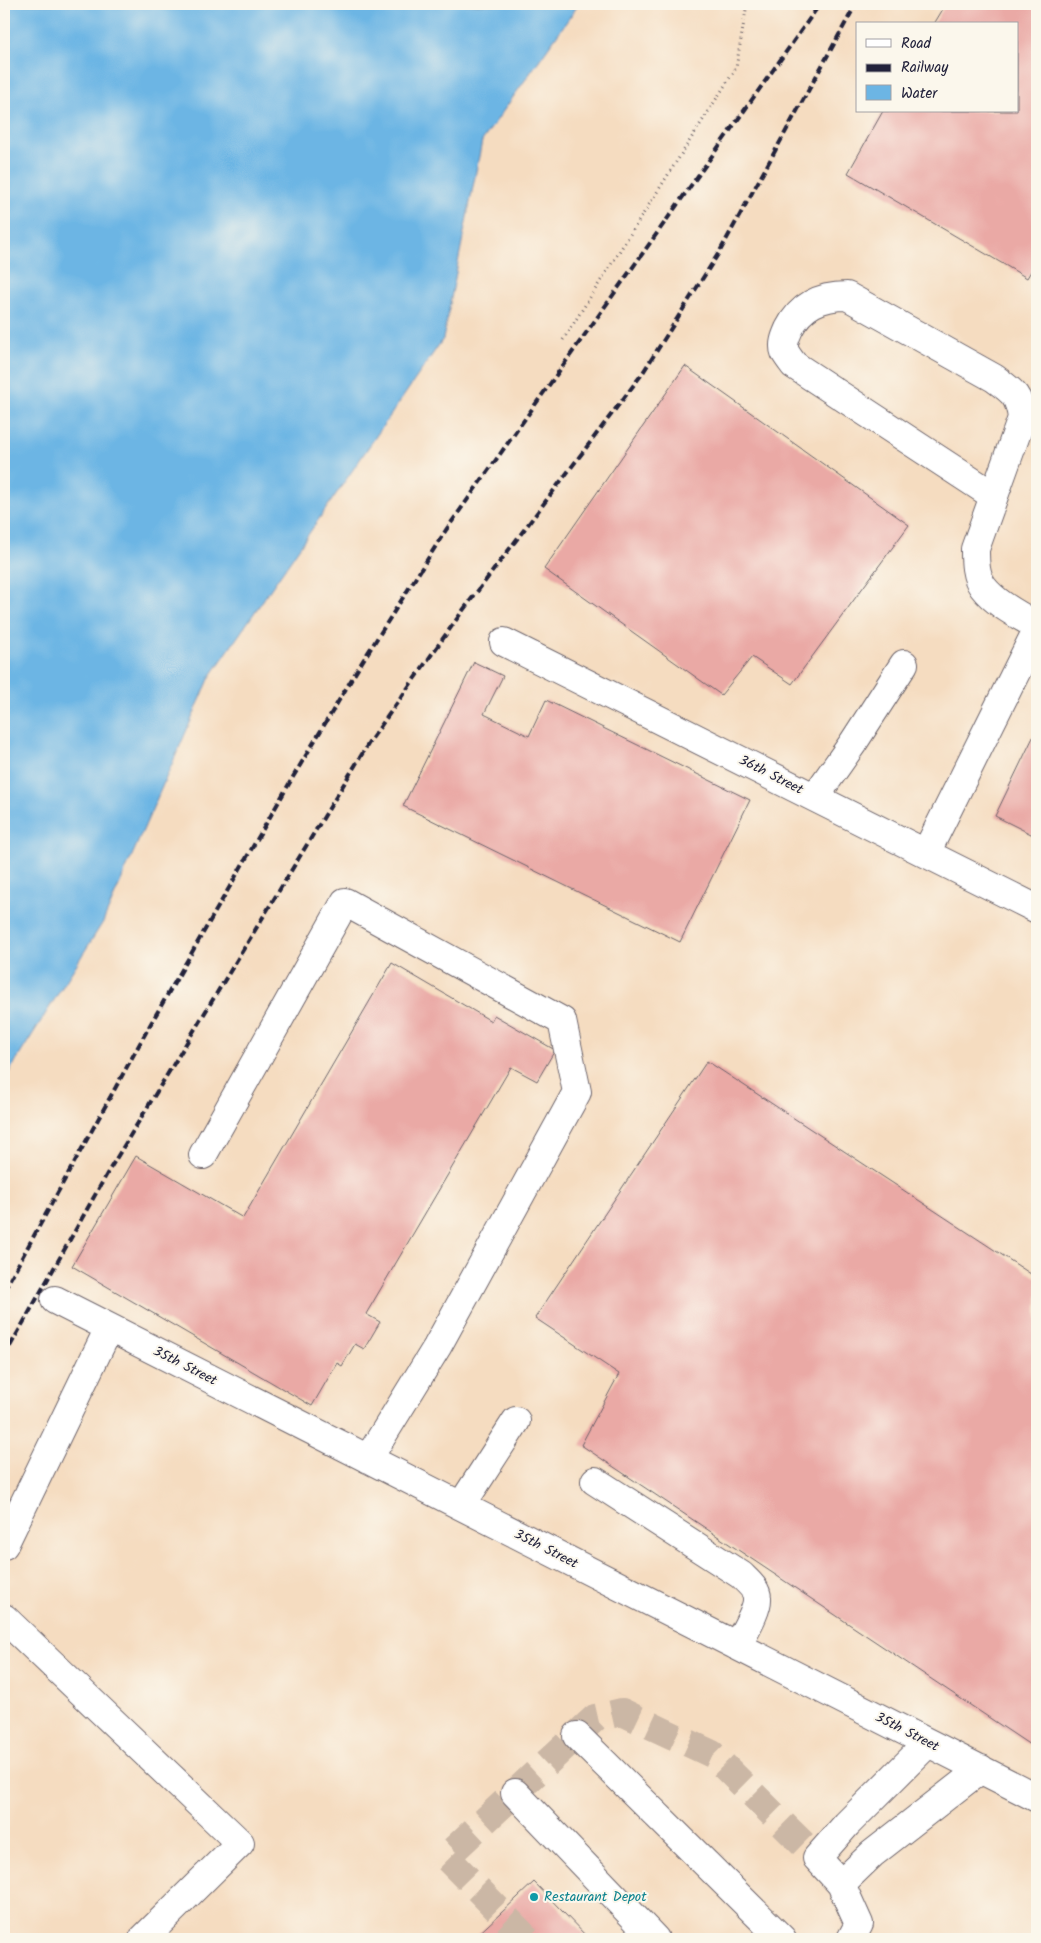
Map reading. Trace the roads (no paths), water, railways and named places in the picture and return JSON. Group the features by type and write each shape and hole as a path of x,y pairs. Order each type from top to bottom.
{"street":[{"path":"994,496 794,365 784,351 784,339 796,315 813,303 831,296 848,296 994,378 1011,390 1020,402 1022,418 975,549 976,570 982,586 1004,606 1037,626"},
{"path":"926,853 1037,630"},
{"name":"36th Street","path":"504,642 1037,908"},
{"path":"815,797 853,743 904,664"},
{"path":"203,1155 344,902 562,1021 577,1092 437,1347 368,1459"},
{"name":"35th Street","path":"55,1300 1037,1798"},
{"path":"4,1544 109,1328"},
{"path":"461,1506 516,1421"},
{"path":"595,1481 741,1575 752,1586 757,1598 737,1646"},
{"path":"4,1618 240,1843 143,1939"},
{"path":"577,1736 782,1939"},
{"path":"852,1939 858,1924 842,1884 817,1858 847,1824 928,1743"},
{"path":"842,1884 872,1854 981,1770"},
{"path":"515,1793 655,1939"}],"water":[{"path":"4,4 579,4 482,141 443,339 210,677 103,922 4,1080"}],"tunnel":[{"path":"527,1939 446,1857 595,1718 622,1712 712,1754 817,1858"}],"railway":[{"path":"4,1290 150,1025 293,777 362,662 446,530 820,4"},
{"path":"4,1357 108,1172 370,741 464,609 642,374 720,251 856,4"}],"place":[{"name":"Restaurant Depot","path":"534,1897"}]}
